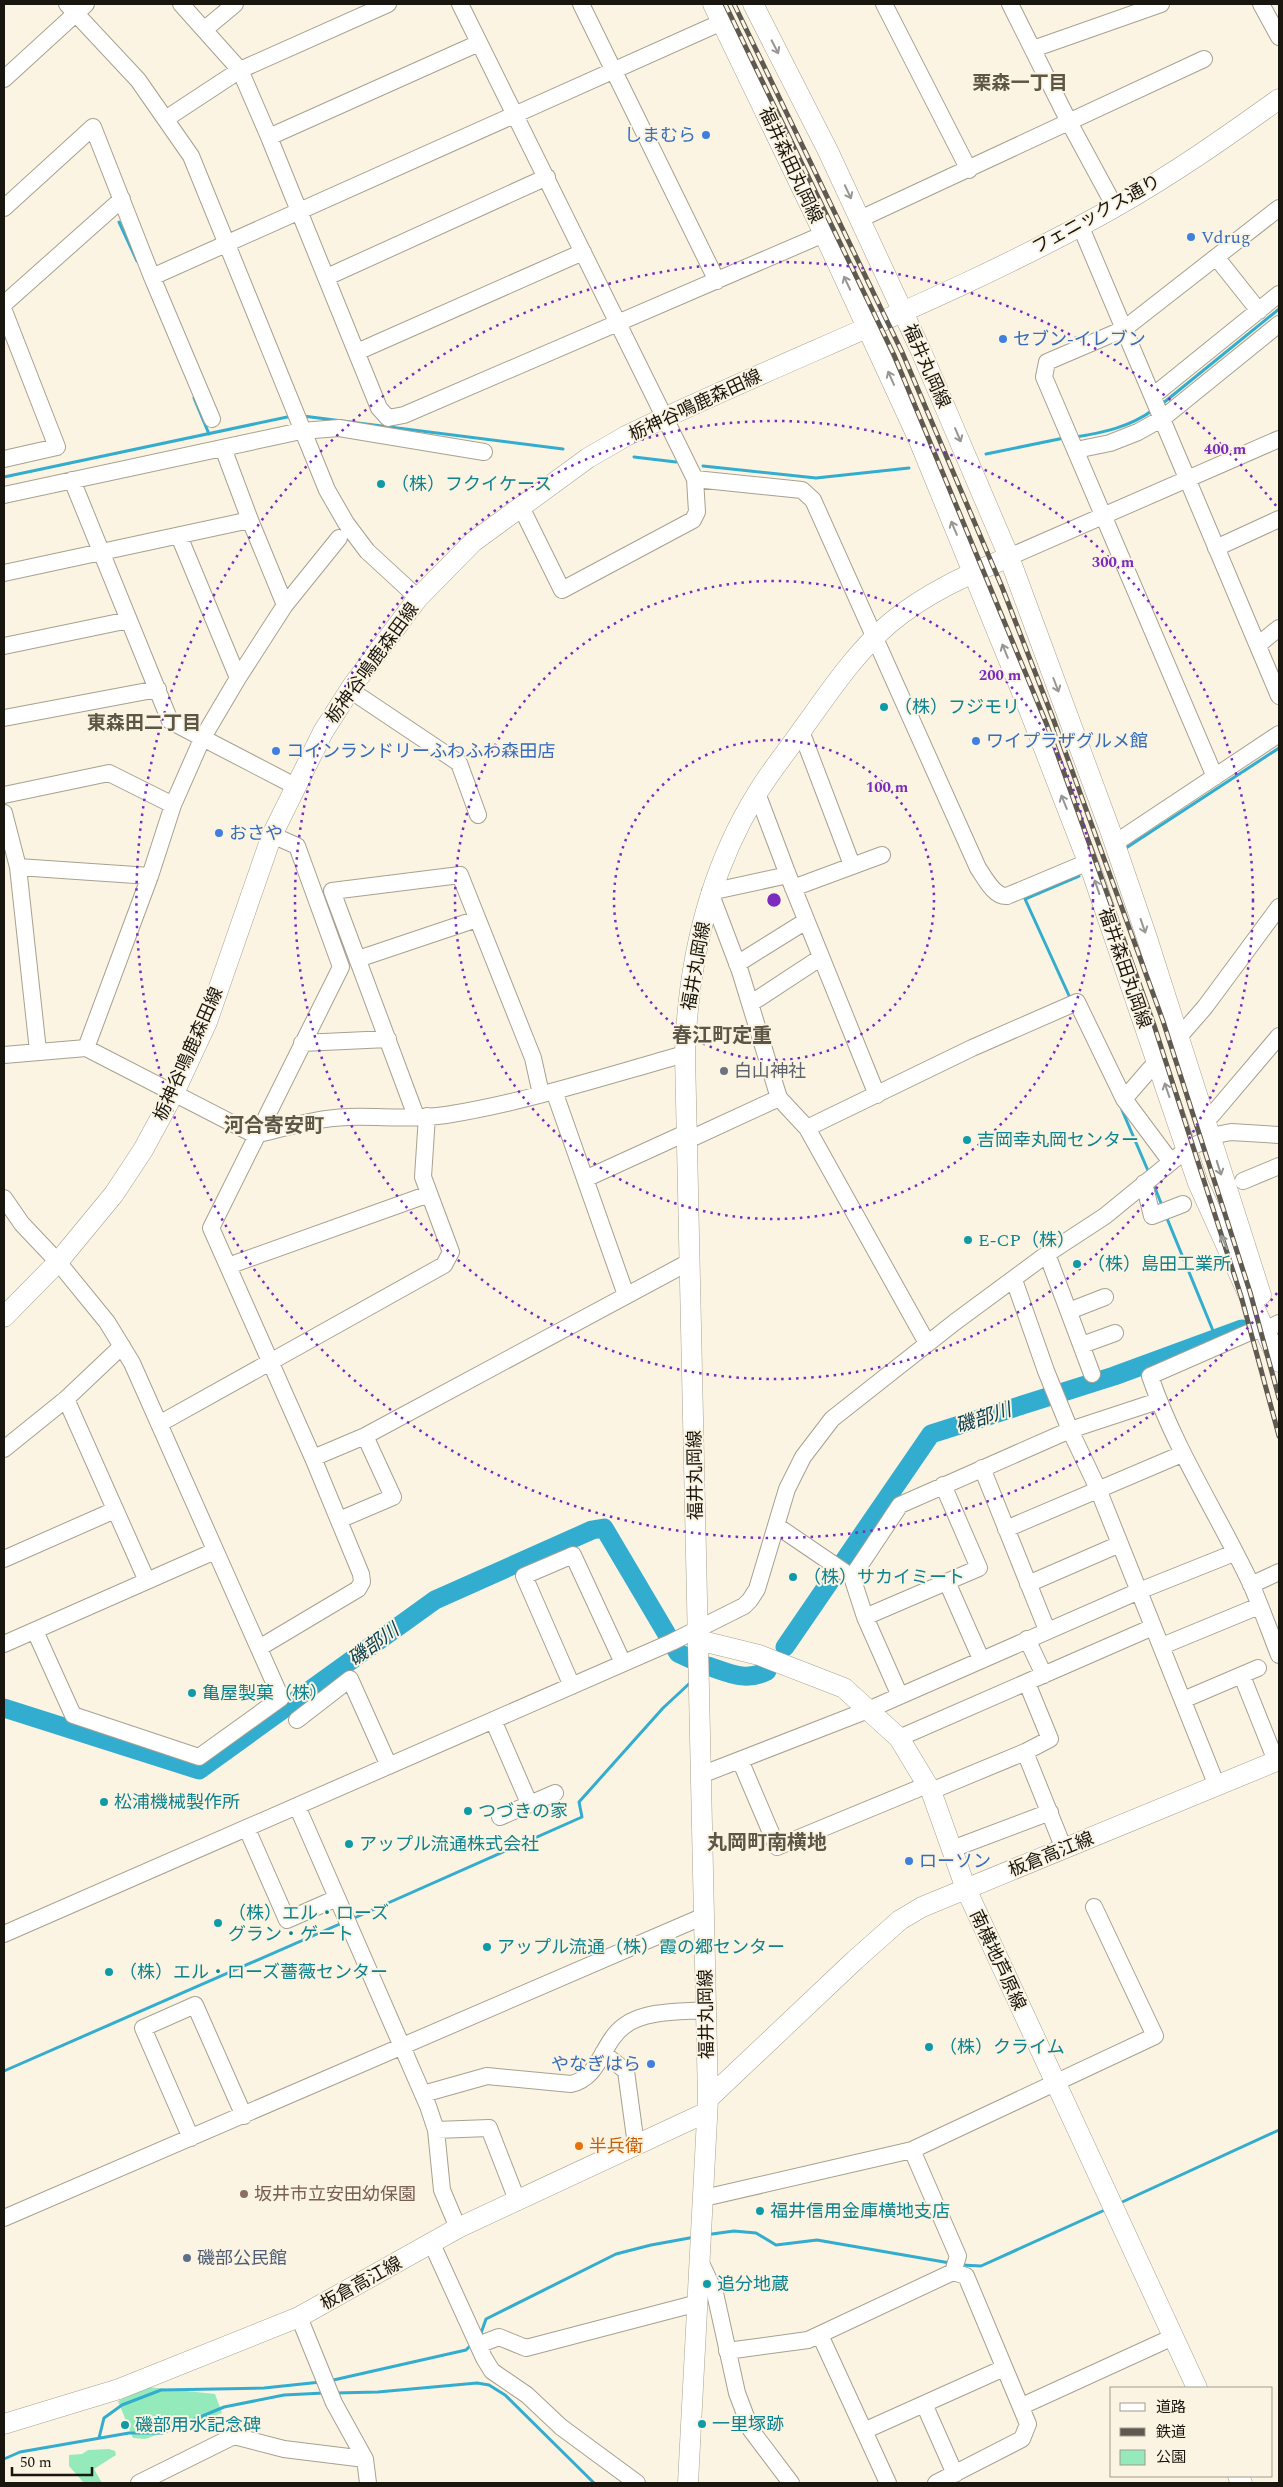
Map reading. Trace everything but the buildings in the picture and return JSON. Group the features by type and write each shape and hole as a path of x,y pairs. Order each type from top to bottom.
{"main road":[{"name":"福井森田丸岡線","path":"713,4 868,327"},
{"path":"757,5 902,311"},
{"name":"フェニックス通り","path":"902,311 997,267 1115,207 1224,139 1279,99"},
{"name":"福井丸岡線","path":"688,2483 704,2198 707,2106 685,1054 691,979 710,892 729,845 757,793 834,684 875,637 924,598 974,572 1009,557 964,449 902,311 868,327"},
{"path":"868,327 918,438 974,572"},
{"name":"栃神谷鳴鹿森田線","path":"4,1317 58,1262 114,1194 143,1150 174,1093 207,1022 272,835 295,786 323,732 350,690 418,598 473,542 588,458 626,436 666,417 868,327"},
{"name":"福井森田丸岡線","path":"1009,557 1115,843 1270,1325 1279,1362"},
{"name":"福井森田丸岡線","path":"974,572 1088,862 1187,1149 1211,1212 1270,1325"},
{"name":"南横地芦原線","path":"698,1635 804,1671 844,1688 899,1738 929,1788 966,1889 1054,2083 1197,2387"},
{"name":"板倉高江線","path":"4,2424 119,2389 298,2317 458,2228 636,2145 707,2106 900,1920 922,1907 1278,1760"}],"street":[{"path":"181,4 240,70 379,408 388,418 404,415 617,321 717,281 824,234"},
{"path":"205,29 235,4"},
{"path":"167,118 240,70 388,4"},
{"path":"460,4 666,417 695,479 697,512 693,520 562,590 521,507"},
{"path":"581,4 717,281"},
{"path":"884,4 968,170"},
{"path":"1010,4 1069,122 1115,207"},
{"path":"1033,50 1161,4"},
{"path":"1260,4 1279,37"},
{"path":"4,79 76,7 138,80 167,118 191,156 300,428 327,490 346,523 367,551 418,598"},
{"path":"152,277 226,242 615,72 722,22"},
{"path":"269,137 479,43"},
{"path":"860,219 1204,59"},
{"path":"4,208 93,127 152,277 212,419"},
{"path":"327,278 547,178"},
{"path":"4,304 122,198"},
{"path":"1215,777 1044,377 1047,362 1124,329 1279,208"},
{"path":"1080,224 1154,395 1186,480 1279,696"},
{"path":"357,352 583,252"},
{"path":"1216,257 1259,311"},
{"path":"1154,395 1279,294"},
{"path":"4,311 57,446 4,459"},
{"path":"1076,450 1110,442 1138,432 1163,418 1277,331"},
{"path":"4,495 223,448 300,428 339,428 484,452"},
{"path":"1009,557 1279,439"},
{"path":"223,448 285,605"},
{"path":"695,479 802,490 813,500 978,868 994,891 1000,896 1007,896 1088,862"},
{"path":"72,480 170,721 295,786"},
{"path":"1216,548 1279,519"},
{"path":"4,573 250,520"},
{"path":"179,536 238,678"},
{"path":"86,1048 150,876 173,805 202,739 238,678 285,605 339,538"},
{"path":"4,646 129,620"},
{"path":"1258,645 1279,628"},
{"path":"4,718 158,689"},
{"path":"350,690 459,762 478,815"},
{"path":"801,731 852,865"},
{"path":"1115,843 1279,734"},
{"path":"4,795 108,773 173,805"},
{"path":"757,793 820,958 877,1095"},
{"path":"4,813 18,867 38,1051"},
{"path":"258,1648 358,1589 362,1582 361,1574 313,1458 211,1228 255,1135 340,967 297,846 272,835"},
{"path":"882,855 791,882 710,892 737,964 779,1098 807,1128 927,1343"},
{"path":"18,867 150,876"},
{"path":"159,1424 444,1265 451,1252 423,1177 422,1116 388,1039 332,891 460,875 547,1093 585,1179 626,1295"},
{"path":"1178,1038 1205,1007 1279,907"},
{"path":"358,959 478,919"},
{"path":"737,964 806,921"},
{"path":"750,1004 820,958"},
{"path":"807,1128 972,1048 1077,1002 1124,1099 1171,1162"},
{"path":"1204,1118 1212,1115 1279,1036"},
{"path":"302,1043 388,1039"},
{"path":"4,1055 86,1048 255,1135 308,1122 345,1117 422,1116 472,1110 547,1093 685,1054"},
{"path":"1124,1099 1157,1062"},
{"path":"585,1179 779,1098"},
{"path":"4,1934 623,1663 698,1635 744,1606 757,1589 787,1489 803,1457 832,1419 927,1343 1047,1254 1105,1216 1187,1149 1210,1138 1239,1131 1279,1135"},
{"path":"1243,1181 1279,1166"},
{"path":"1144,1184 1152,1216 1183,1204"},
{"path":"228,1266 429,1194"},
{"path":"4,1198 22,1224 58,1262 107,1322 122,1346 159,1424 280,1698 199,1757 73,1715 34,1631"},
{"path":"1047,1254 1092,1374"},
{"path":"313,1458 365,1436 689,1262"},
{"path":"1014,1280 1056,1396 1098,1489 1217,1786"},
{"path":"1069,1311 1105,1297"},
{"path":"1270,1325 1150,1376 1158,1402 1182,1454 1251,1585 1279,1655"},
{"path":"1082,1345 1115,1333"},
{"path":"4,1449 66,1400 122,1346"},
{"path":"66,1400 148,1581"},
{"path":"844,1572 900,1505 1070,1430 1158,1402"},
{"path":"339,1520 393,1497 365,1436"},
{"path":"1006,1529 1182,1454"},
{"path":"982,1468 1047,1630"},
{"path":"865,1617 979,1568 943,1485"},
{"path":"4,1559 115,1510"},
{"path":"777,1526 844,1572 900,1696"},
{"path":"1028,1584 1120,1544"},
{"path":"4,1644 216,1551"},
{"path":"700,1775 868,1710 1139,1590 1234,1553"},
{"path":"572,1686 524,1576 572,1555 623,1663"},
{"path":"1251,1585 1279,1572"},
{"path":"947,1582 981,1659"},
{"path":"1162,1646 1259,1606"},
{"path":"899,1738 1154,1627"},
{"path":"1027,1639 1044,1675"},
{"path":"1183,1700 1258,1668"},
{"path":"1242,1676 1278,1760"},
{"path":"297,1720 350,1679 389,1766"},
{"path":"740,1760 777,1847 1025,1752 1050,1739 1026,1683"},
{"path":"493,1720 529,1803"},
{"path":"1025,1752 1064,1849"},
{"path":"500,1817 555,1793"},
{"path":"298,1806 423,2094 436,2130 442,2190 458,2228"},
{"path":"952,1849 1050,1812"},
{"path":"247,1828 288,1920 337,1898"},
{"path":"704,2198 912,2150 1156,2036 1094,1907"},
{"path":"4,2218 704,1916"},
{"path":"190,2138 144,2028 195,2005 244,2116"},
{"path":"423,2094 487,2076 571,2084 589,2076 623,2026 633,2020 648,2016 706,2010"},
{"path":"603,2053 626,2071 636,2145"},
{"path":"436,2130 489,2128 518,2200"},
{"path":"912,2150 958,2256 953,2272"},
{"path":"432,2244 478,2345 492,2371 527,2395 561,2428 630,2476 637,2483"},
{"path":"700,2260 715,2293 737,2393 751,2430 791,2483"},
{"path":"728,2351 791,2344 820,2335 953,2272 966,2276 1028,2424 1022,2439 936,2483"},
{"path":"478,2345 499,2337 526,2348 698,2303"},
{"path":"298,2317 334,2403 365,2459 368,2483"},
{"path":"820,2335 866,2430 888,2483"},
{"path":"1022,2406 1173,2337"},
{"path":"866,2430 1004,2368"},
{"path":"924,2404 955,2474"},
{"path":"139,2483 234,2436 284,2449 365,2459"}],"green space":[{"path":"148,2387 215,2394 222,2413 145,2439 133,2438 118,2401"},
{"path":"109,2449 115,2451 116,2455 94,2469 102,2483 84,2483 69,2466 69,2455 82,2454 88,2450"}],"waterway":[{"path":"119,222 137,261"},
{"path":"1162,404 1279,309"},
{"path":"194,398 209,434"},
{"path":"1075,437 1125,425 1153,410"},
{"path":"4,477 292,416"},
{"path":"303,416 563,449"},
{"path":"986,454 1064,438"},
{"path":"634,457 676,462"},
{"path":"703,466 816,478 909,468"},
{"path":"1126,848 1279,748"},
{"path":"1071,1000 1025,899 1079,876"},
{"path":"1122,1110 1149,1173"},
{"path":"1153,1183 1163,1208"},
{"path":"1166,1216 1216,1338"},
{"name":"磯部川","path":"785,1647 931,1434 1114,1376 1242,1329"},
{"name":"磯部川","path":"4,1708 199,1770 435,1600 592,1530 604,1528 678,1653 691,1659"},
{"name":"磯部川","path":"708,1666 730,1674 745,1676 752,1676 767,1671"},
{"path":"352,1919 582,1817 579,1802 663,1708 691,1682"},
{"path":"4,2071 342,1923"},
{"path":"1120,2203 1279,2130"},
{"path":"961,2265 981,2266 1107,2209"},
{"path":"712,2234 734,2231 756,2233 776,2245 817,2240 950,2263"},
{"path":"480,2336 486,2319 616,2254 695,2237"},
{"path":"329,2381 466,2350 472,2344"},
{"path":"99,2438 104,2418 122,2405 161,2390 264,2388 321,2382"},
{"path":"335,2393 378,2392 477,2383 489,2385 505,2395 594,2483"},
{"path":"4,2459 20,2452 129,2433 162,2433 224,2407 284,2395 324,2393"}],"railway":[{"path":"725,4 894,355 1047,725 1154,1025 1241,1296 1279,1436"},
{"path":"734,4 902,352 1002,587 1054,721 1163,1021 1250,1292 1279,1398"}],"place":[{"name":"しまむら","path":"706,135"},
{"name":"Vdrug","path":"1191,237"},
{"name":"セブン-イレブン","path":"1003,339"},
{"name":"（株）フクイケース","path":"381,484"},
{"name":"（株）フジモリ","path":"884,707"},
{"name":"ワイプラザグルメ館","path":"976,741"},
{"name":"コインランドリーふわふわ森田店","path":"276,751"},
{"name":"おさや","path":"219,833"},
{"name":"白山神社","path":"724,1071"},
{"name":"吉岡幸丸岡センター","path":"967,1140"},
{"name":"E-CP（株）","path":"968,1240"},
{"name":"（株）島田工業所","path":"1077,1264"},
{"name":"（株）サカイミート","path":"793,1577"},
{"name":"亀屋製菓（株）","path":"192,1693"},
{"name":"松浦機械製作所","path":"104,1802"},
{"name":"つづきの家","path":"468,1811"},
{"name":"アップル流通株式会社","path":"349,1844"},
{"name":"ローソン","path":"909,1861"},
{"name":"（株）エル・ローズ グラン・ゲート","path":"218,1923"},
{"name":"アップル流通（株）霞の郷センター","path":"487,1947"},
{"name":"（株）エル・ローズ薔薇センター","path":"109,1972"},
{"name":"（株）クライム","path":"929,2047"},
{"name":"やなぎはら","path":"651,2064"},
{"name":"半兵衛","path":"579,2146"},
{"name":"坂井市立安田幼保園","path":"244,2194"},
{"name":"福井信用金庫横地支店","path":"760,2211"},
{"name":"磯部公民館","path":"187,2258"},
{"name":"追分地蔵","path":"707,2284"},
{"name":"一里塚跡","path":"702,2424"},
{"name":"磯部用水記念碑","path":"125,2425"}],"district":[{"name":"栗森一丁目","path":"1020,82"},
{"name":"東森田二丁目","path":"144,722"},
{"name":"春江町定重","path":"722,1035"},
{"name":"河合寄安町","path":"274,1125"},
{"name":"丸岡町南横地","path":"767,1842"}]}
